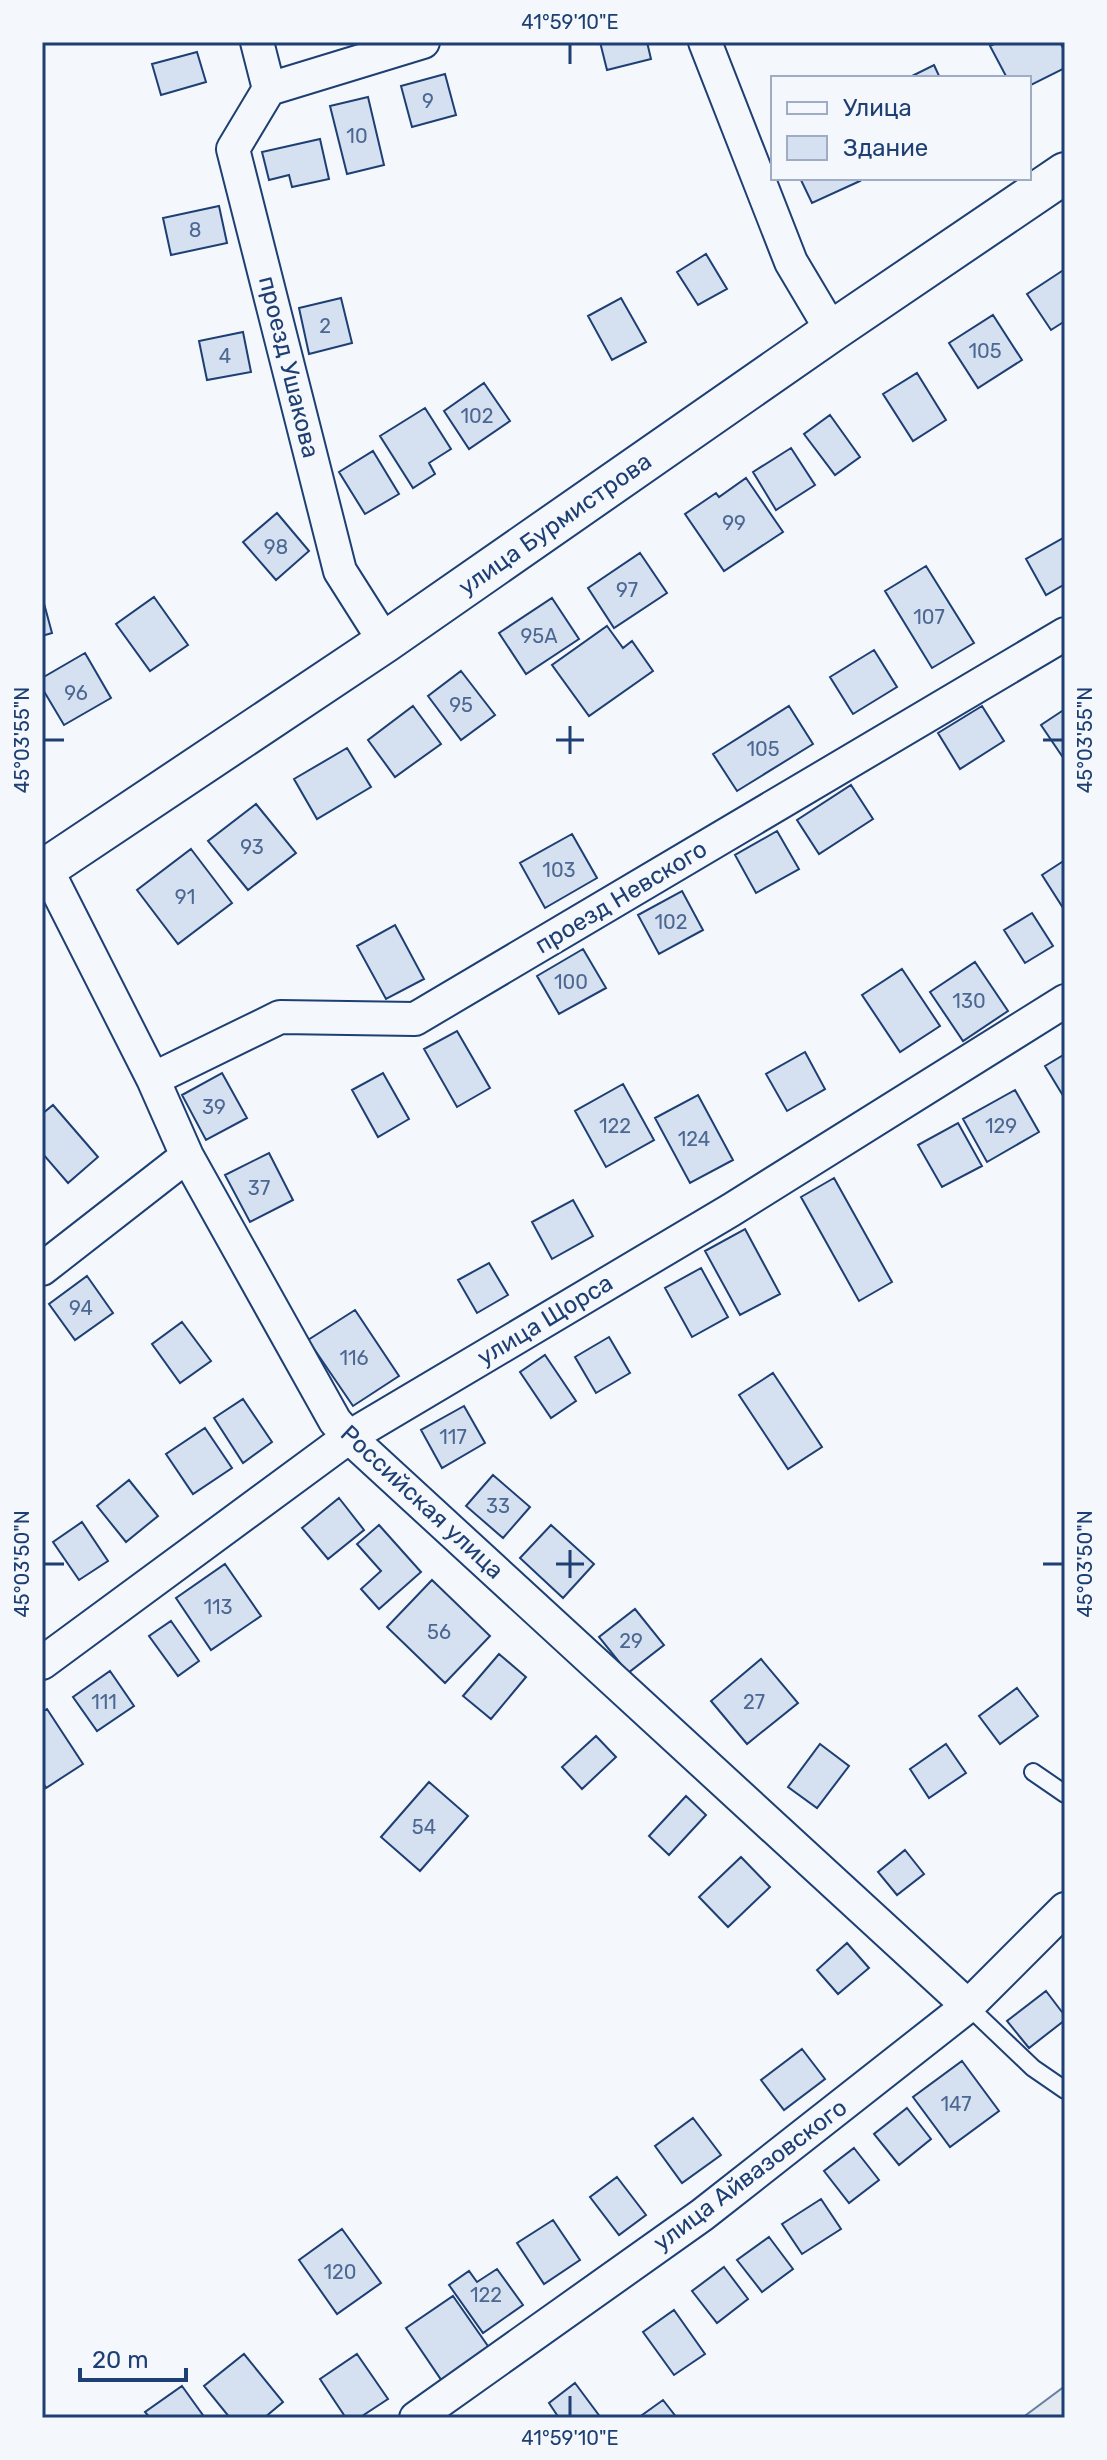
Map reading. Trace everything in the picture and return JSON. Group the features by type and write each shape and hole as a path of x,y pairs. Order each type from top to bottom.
{"street":[{"path":"257,42 269,89 423,42"},
{"path":"705,42 791,262 832,331"},
{"name":"проезд Ушакова","path":"269,89 233,149 340,571 385,642"},
{"name":"улица Бурмистрова","path":"44,870 385,642 1065,173"},
{"name":"проезд Невского","path":"153,1079 280,1017 415,1019 1065,634"},
{"name":"Российская улица","path":"44,870 153,1079 187,1156 335,1421 968,2006"},
{"name":"улица Щорса","path":"42,1663 349,1437 731,1210 1065,1001"},
{"path":"42,1269 187,1156"},
{"name":"улица Айвазовского","path":"416,2418 702,2215 968,2006 1065,1909"}],"lane":[{"path":"1033,1772 1065,1794"},
{"path":"968,2006 1033,2068 1065,2090"}],"shaded area":[{"path":"1065,2386 1065,2418 1022,2418"}],"building":[{"path":"600,42 647,42 651,59 607,70"},
{"path":"998,42 1060,42 1065,52 1065,68 1031,85 1031,76 1006,76 990,46"},
{"path":"197,52 206,82 161,95 152,64"},
{"path":"934,65 939,76 912,76"},
{"path":"445,74 456,115 412,127 401,86"},
{"path":"368,97 384,165 347,174 330,106"},
{"path":"320,139 329,179 292,187 289,175 269,180 262,152"},
{"path":"801,180 860,181 812,203"},
{"path":"219,206 227,243 171,255 163,218"},
{"path":"706,254 727,289 698,305 677,272"},
{"path":"1065,269 1065,321 1051,330 1027,294"},
{"path":"341,298 352,343 309,354 299,308"},
{"path":"621,298 646,342 612,360 588,316"},
{"path":"993,315 1022,360 978,388 949,343"},
{"path":"243,332 251,372 207,380 199,341"},
{"path":"917,373 946,420 913,441 883,394"},
{"path":"484,383 510,421 469,449 444,411"},
{"path":"425,408 451,449 429,463 435,474 413,488 380,436"},
{"path":"830,415 860,457 835,475 804,434"},
{"path":"791,448 815,485 776,510 753,472"},
{"path":"373,451 399,494 365,514 339,472"},
{"path":"746,478 783,532 724,571 685,514 716,493 719,497"},
{"path":"277,513 309,551 276,580 243,542"},
{"path":"1065,537 1065,584 1046,595 1026,559"},
{"path":"640,553 667,593 614,628 588,588"},
{"path":"926,566 974,643 932,668 885,591"},
{"path":"42,596 52,633 42,636"},
{"path":"154,597 188,645 150,671 116,624"},
{"path":"552,598 579,639 526,674 499,633"},
{"path":"607,626 623,648 632,641 653,671 589,716 552,665"},
{"path":"874,650 897,687 853,714 830,677"},
{"path":"85,653 111,698 64,725 42,688 42,678"},
{"path":"461,671 495,715 461,740 428,696"},
{"path":"413,706 441,744 395,777 368,740"},
{"path":"789,706 813,744 737,791 713,754"},
{"path":"982,706 1004,741 960,769 938,733"},
{"path":"1065,709 1065,758 1064,759 1041,725"},
{"path":"347,748 371,787 317,819 294,779"},
{"path":"851,785 873,819 819,854 797,820"},
{"path":"256,804 296,853 248,890 208,841"},
{"path":"777,831 799,869 756,893 735,855"},
{"path":"572,834 597,878 545,908 520,863"},
{"path":"191,849 232,903 178,944 137,890"},
{"path":"1065,860 1065,911 1042,875"},
{"path":"682,891 703,930 659,954 638,915"},
{"path":"1032,913 1053,946 1025,963 1004,930"},
{"path":"395,925 424,979 386,999 357,946"},
{"path":"583,949 606,988 559,1014 537,976"},
{"path":"975,962 1008,1011 963,1041 930,992"},
{"path":"902,969 940,1026 900,1052 862,995"},
{"path":"457,1031 490,1088 457,1107 424,1049"},
{"path":"805,1052 825,1089 787,1111 766,1074"},
{"path":"1065,1054 1065,1099 1045,1066"},
{"path":"222,1073 247,1118 206,1140 182,1095"},
{"path":"383,1073 409,1119 378,1137 352,1090"},
{"path":"623,1084 654,1140 606,1167 575,1111"},
{"path":"1015,1090 1039,1132 987,1162 963,1119"},
{"path":"698,1095 733,1160 690,1183 655,1118"},
{"path":"53,1105 98,1157 68,1183 42,1153 42,1114"},
{"path":"958,1123 982,1166 942,1187 918,1145"},
{"path":"269,1153 293,1200 250,1222 225,1175"},
{"path":"834,1178 892,1282 859,1301 801,1197"},
{"path":"573,1200 593,1236 552,1259 532,1222"},
{"path":"745,1229 780,1294 740,1315 705,1251"},
{"path":"489,1263 508,1295 477,1313 458,1280"},
{"path":"701,1268 728,1317 692,1337 665,1288"},
{"path":"87,1276 113,1313 75,1340 49,1304"},
{"path":"355,1310 399,1376 353,1406 308,1340"},
{"path":"182,1322 211,1361 180,1383 152,1344"},
{"path":"609,1337 630,1373 596,1393 575,1357"},
{"path":"545,1355 576,1401 551,1418 520,1372"},
{"path":"773,1373 822,1447 788,1469 739,1395"},
{"path":"243,1399 272,1442 243,1463 214,1418"},
{"path":"464,1406 485,1443 442,1468 421,1430"},
{"path":"205,1428 232,1468 193,1494 166,1454"},
{"path":"493,1475 530,1507 503,1538 466,1506"},
{"path":"129,1480 158,1516 126,1542 97,1506"},
{"path":"339,1498 364,1530 328,1559 302,1528"},
{"path":"82,1522 108,1561 79,1580 53,1542"},
{"path":"379,1525 421,1572 379,1609 361,1589 381,1571 357,1544"},
{"path":"551,1525 594,1564 563,1598 520,1558"},
{"path":"225,1564 261,1616 211,1650 176,1598"},
{"path":"432,1580 490,1636 445,1683 387,1627"},
{"path":"635,1609 664,1645 628,1673 599,1637"},
{"path":"171,1621 199,1661 178,1676 149,1636"},
{"path":"499,1654 526,1677 491,1719 463,1696"},
{"path":"761,1659 798,1703 747,1744 711,1701"},
{"path":"110,1671 134,1706 97,1731 73,1697"},
{"path":"1017,1688 1038,1716 1000,1744 979,1716"},
{"path":"47,1709 83,1764 46,1788 42,1781 42,1712"},
{"path":"596,1736 616,1757 582,1789 562,1767"},
{"path":"820,1744 849,1766 817,1808 788,1787"},
{"path":"946,1744 966,1773 929,1798 910,1769"},
{"path":"429,1782 468,1816 420,1871 381,1837"},
{"path":"686,1796 706,1815 669,1855 649,1836"},
{"path":"905,1850 924,1874 897,1895 878,1872"},
{"path":"741,1857 770,1887 728,1927 699,1897"},
{"path":"847,1943 869,1968 838,1994 817,1970"},
{"path":"1046,1991 1065,2020 1029,2048 1007,2021"},
{"path":"802,2049 825,2079 784,2110 761,2080"},
{"path":"962,2061 999,2111 950,2147 913,2097"},
{"path":"907,2108 931,2139 899,2165 874,2134"},
{"path":"693,2118 721,2155 682,2183 655,2146"},
{"path":"854,2148 879,2180 849,2203 824,2171"},
{"path":"617,2177 646,2215 619,2235 590,2197"},
{"path":"821,2199 841,2229 802,2254 782,2224"},
{"path":"553,2220 580,2260 544,2284 517,2243"},
{"path":"342,2229 381,2283 337,2314 299,2260"},
{"path":"769,2237 793,2269 762,2292 737,2260"},
{"path":"724,2267 748,2299 717,2323 692,2291"},
{"path":"497,2269 523,2305 483,2333 449,2285 469,2271 477,2282"},
{"path":"453,2296 490,2349 442,2381 406,2328"},
{"path":"674,2310 705,2354 674,2375 643,2332"},
{"path":"244,2354 283,2402 264,2418 230,2418 204,2386"},
{"path":"357,2354 388,2399 359,2418 346,2418 320,2379"},
{"path":"575,2383 601,2418 559,2418 549,2403"},
{"path":"182,2386 205,2418 150,2418 145,2412"},
{"path":"663,2400 677,2418 638,2418"}]}
